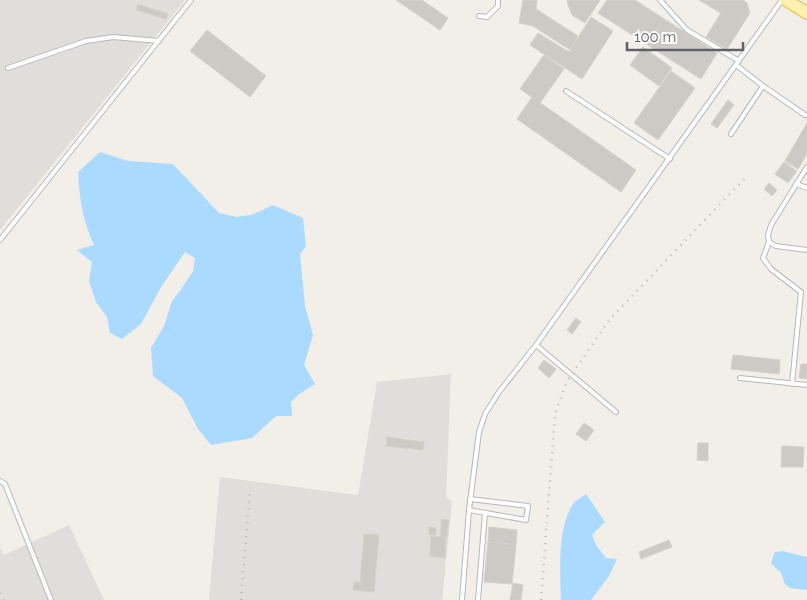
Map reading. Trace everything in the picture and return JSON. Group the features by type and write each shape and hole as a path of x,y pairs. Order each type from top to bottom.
{"main road":[{"path":"786,0 807,13"}],"lane":[{"path":"0,240 191,0"},
{"path":"479,16 487,17 498,6 498,0"},
{"path":"660,0 688,30 737,63 763,86 805,115"},
{"path":"462,600 470,499 478,432 486,414 499,392 536,345 782,0"},
{"path":"8,68 86,41 113,37 159,41"},
{"path":"730,134 763,86"},
{"path":"566,91 670,159"},
{"path":"792,384 801,292 771,269 763,258 769,242 768,235 771,225 807,167"},
{"path":"796,184 807,188"},
{"path":"769,242 776,246 807,250"},
{"path":"536,345 616,412"},
{"path":"740,378 807,385"},
{"path":"0,481 5,484 51,600"},
{"path":"469,510 526,520 528,506 470,499"},
{"path":"478,600 485,513"}],"shaded area":[{"path":"0,0 185,0 0,230"},
{"path":"451,374 446,497 452,501 442,600 209,600 220,477 358,495 377,382"},
{"path":"69,525 104,600 0,600 0,548 4,555"}],"water":[{"path":"100,152 128,161 173,164 219,213 236,217 251,215 273,205 303,218 306,246 300,254 305,306 313,335 304,365 315,384 291,402 292,416 276,416 252,438 211,445 198,429 182,398 153,376 151,348 164,326 172,301 193,271 195,258 185,252 161,287 141,324 122,339 110,333 107,317 96,302 89,281 92,262 77,250 94,245 82,209 78,172"},
{"path":"586,494 605,522 592,535 596,545 606,558 617,559 609,576 591,600 561,600 562,536 569,512 574,503"},
{"path":"782,551 807,557 807,590 790,588 785,584 781,573 771,563 775,552"}],"building":[{"path":"396,0 422,0 448,18 440,30"},
{"path":"523,0 537,0 536,9 578,36 570,50 533,26 519,23"},
{"path":"568,0 600,0 585,23 572,15"},
{"path":"607,0 635,0 717,53 701,79 598,13"},
{"path":"699,0 743,0 747,3 750,13 727,49 706,37 721,13"},
{"path":"138,4 168,14 166,19 136,10"},
{"path":"591,17 613,31 582,79 530,45 538,33 569,52"},
{"path":"207,30 266,76 250,97 190,51"},
{"path":"643,47 672,68 659,86 630,65"},
{"path":"544,55 564,69 540,103 520,89"},
{"path":"671,71 695,88 658,140 634,123"},
{"path":"532,97 636,170 621,192 517,119"},
{"path":"728,100 734,105 717,128 711,124"},
{"path":"807,123 807,154 798,169 785,161"},
{"path":"784,162 797,171 788,183 775,174"},
{"path":"769,183 777,190 772,196 764,189"},
{"path":"576,318 581,322 572,334 567,330"},
{"path":"733,355 780,360 779,374 731,369"},
{"path":"544,360 556,369 549,378 538,368"},
{"path":"801,364 807,364 807,379 799,378"},
{"path":"584,423 594,430 586,441 576,434"},
{"path":"387,437 424,442 423,450 386,446"},
{"path":"698,443 708,443 708,461 697,460"},
{"path":"782,446 804,447 803,467 781,467"},
{"path":"442,519 449,520 447,537 440,537"},
{"path":"429,527 436,528 436,535 429,535"},
{"path":"489,527 517,530 516,545 488,542"},
{"path":"364,534 379,535 374,592 353,590 354,582 360,583"},
{"path":"431,536 446,537 445,558 430,556"},
{"path":"669,540 672,547 641,559 639,552"},
{"path":"488,542 516,545 512,584 484,582"},
{"path":"513,583 523,585 521,600 510,600"}],"railway":[{"path":"541,600 555,414 567,381 610,319 748,175"},
{"path":"241,600 250,491"},
{"path":"0,593 4,600"}]}
